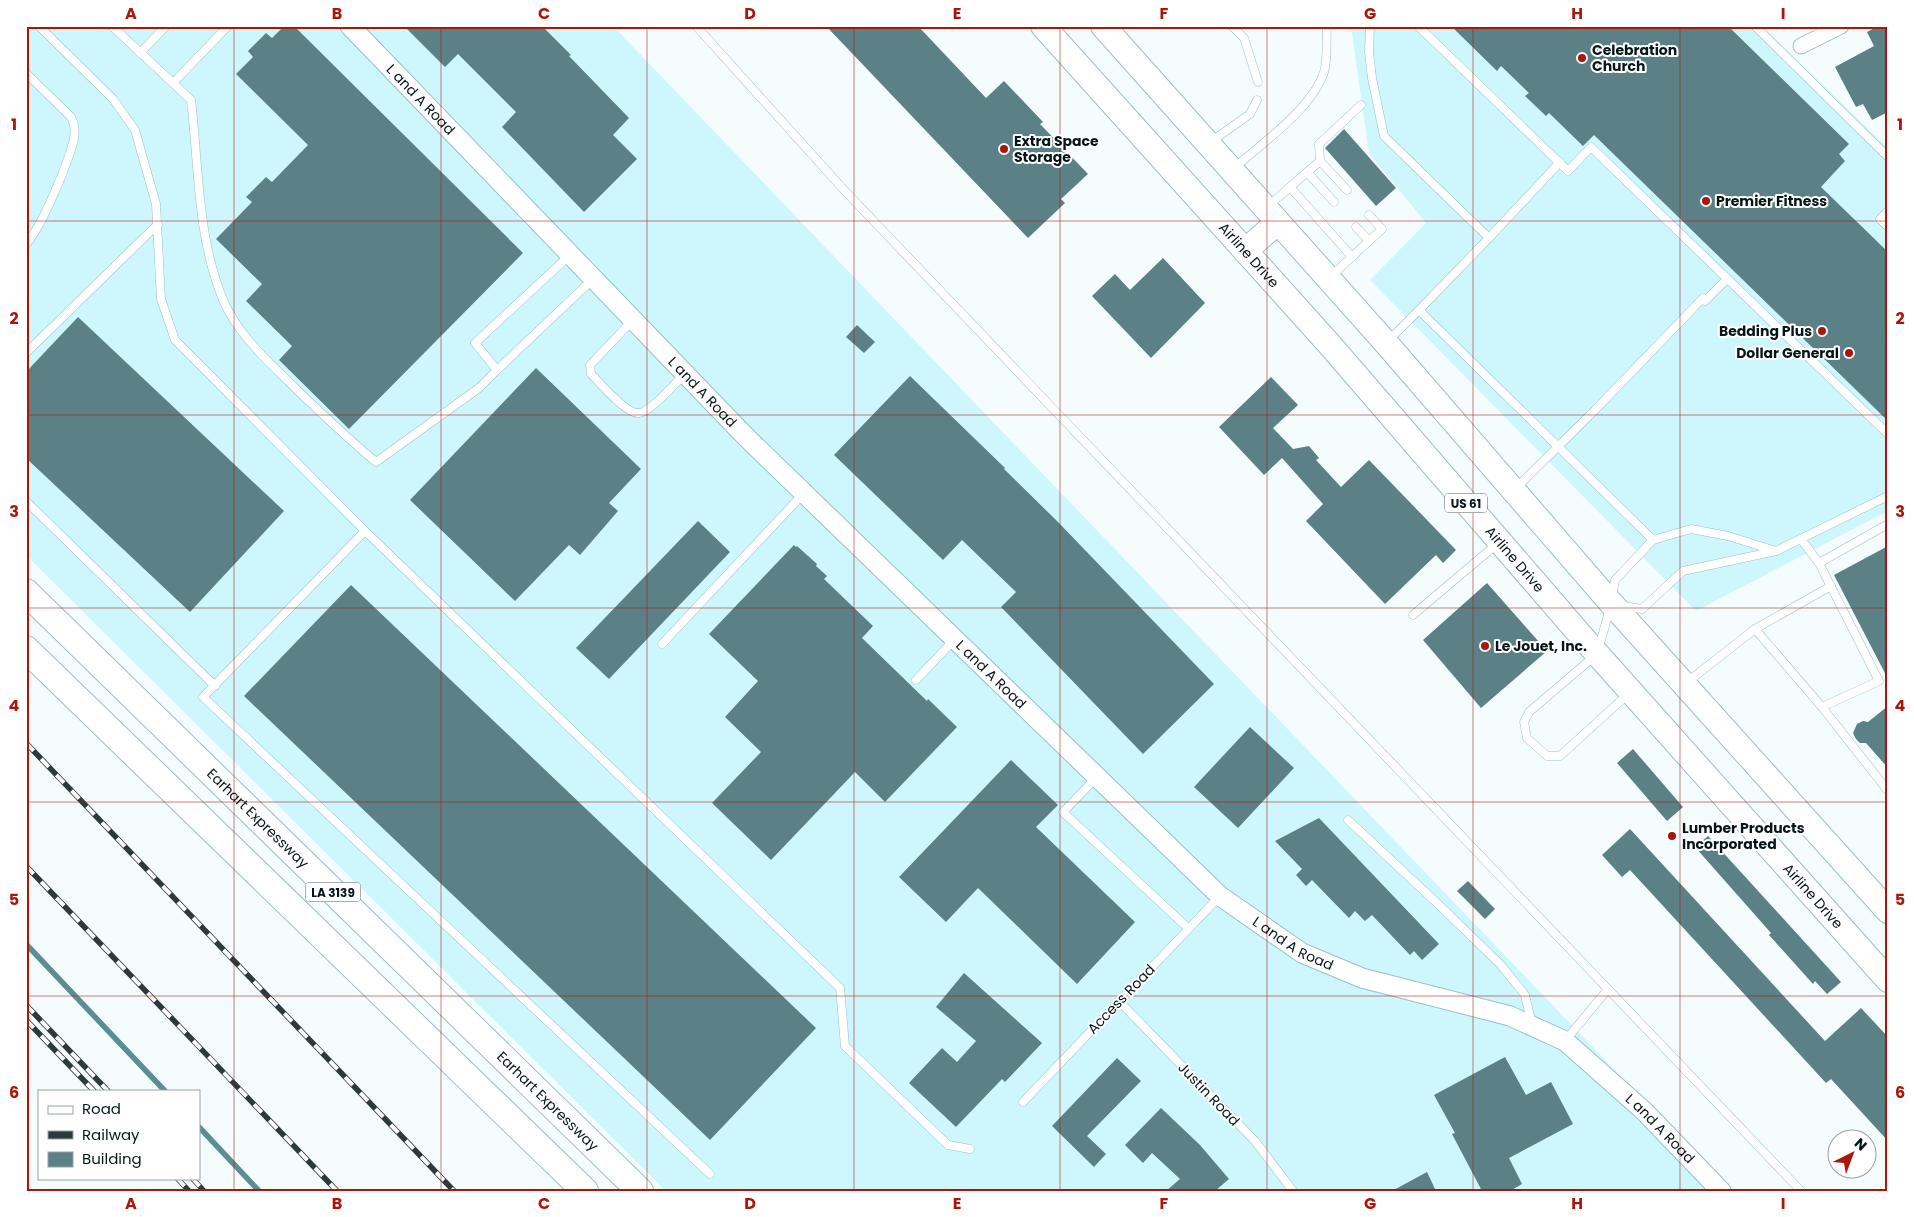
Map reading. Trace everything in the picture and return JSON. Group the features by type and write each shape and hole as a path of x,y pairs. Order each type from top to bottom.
{"highway":[{"name":"Airline Drive","path":"1043,26 1336,352 1597,654 1888,980"},
{"path":"1103,26 1386,343 1611,603 1888,912"},
{"path":"1245,251 1272,215"},
{"name":"Earhart Expressway","path":"26,592 640,1191"},
{"name":"LA 3139","path":"26,649 584,1191"}],"street":[{"name":"L and A Road","path":"350,26 746,437 1220,896 1302,954 1362,978 1510,1016 1565,1041 1644,1111 1721,1191"},
{"path":"1800,46 1841,26"}],"lane":[{"path":"39,26 113,100 135,130 156,204 161,300 175,340 365,531 840,988 844,1046 948,1145 970,1149"},
{"path":"112,26 191,100 203,222 212,268 225,303 241,329 262,356 341,433 376,462 479,388 593,279"},
{"path":"140,53 166,26"},
{"path":"173,83 228,26"},
{"path":"696,26 844,190 1801,1191"},
{"path":"1232,26 1244,38 1258,82"},
{"path":"1232,170 1299,110 1318,86 1325,70 1327,26"},
{"path":"1370,26 1369,52 1372,78 1384,136 1489,238"},
{"path":"1418,26 1568,171 1591,147 1888,434"},
{"path":"1755,26 1888,157"},
{"path":"26,73 71,117 75,124 74,139 48,206 31,239 26,244"},
{"path":"1208,144 1250,114 1257,100"},
{"path":"1347,190 1320,161 1319,144 1361,105"},
{"path":"1272,215 1290,187 1320,161"},
{"path":"1386,343 1560,162"},
{"path":"1308,172 1334,202"},
{"path":"1290,187 1352,257"},
{"path":"1888,211 1880,219 1888,227"},
{"path":"1328,278 1382,229 1369,215"},
{"path":"26,353 158,224"},
{"path":"1356,226 1368,241"},
{"path":"497,370 475,343 570,255"},
{"path":"1514,490 1727,278"},
{"path":"1419,310 1653,540"},
{"path":"634,320 590,365 591,374 630,411 640,414 648,409 685,374"},
{"path":"662,644 804,493"},
{"path":"1611,603 1642,610 1683,571 1776,551 1888,496"},
{"path":"26,501 215,686"},
{"path":"1819,563 1888,524"},
{"path":"1631,692 1560,756 1547,756 1527,738 1524,722 1529,712 1597,654 1611,603 1615,580 1653,540 1692,529 1728,536 1776,551"},
{"path":"365,531 203,698 710,1174"},
{"path":"1801,539 1819,563 1879,681 1822,707"},
{"path":"1413,615 1500,541"},
{"path":"1684,684 1755,628 1830,586"},
{"path":"1755,628 1822,707 1888,791"},
{"path":"916,680 955,639"},
{"path":"1097,777 1062,812 1188,928"},
{"path":"1348,820 1500,965 1525,995 1532,1026"},
{"name":"Access Road","path":"1023,1102 1220,896"},
{"path":"1565,1041 1608,989"},
{"name":"Justin Road","path":"1120,1001 1255,1141 1294,1191"}],"shaded area":[{"path":"26,26 613,26 1731,1191 666,1191 26,555"},
{"path":"1351,26 1762,26 1888,148 1888,511 1696,611 1370,280 1426,223 1369,153"}],"building":[{"path":"284,26 294,26 523,253 349,429 279,360 292,346 246,301 262,284 216,239 252,202 246,197 266,177 272,182 308,145 236,74 253,57 248,51 266,33 272,38"},
{"path":"404,26 542,26 629,118 613,135 637,159 584,212 502,127 516,112 458,54 445,67"},
{"name":"Extra Space Storage","path":"826,26 918,26 986,98 1004,81 1043,122 1040,124 1088,174 1061,199 1065,203 1028,238"},
{"path":"1451,26 1728,26 1849,144 1839,154 1845,161 1821,187 1888,252 1888,421 1594,135 1583,146 1549,113 1546,116 1525,96 1529,93 1501,66 1497,71"},
{"path":"1878,26 1888,26 1888,112 1872,120 1863,104 1856,107 1835,67 1874,46 1867,32"},
{"path":"1344,129 1396,188 1376,206 1325,148"},
{"path":"1163,258 1205,303 1151,358 1092,296 1115,274 1130,290"},
{"path":"78,317 284,511 190,612 26,458 26,372"},
{"path":"857,325 875,342 864,353 846,337"},
{"path":"536,368 641,469 609,503 618,511 580,555 569,545 515,601 410,500"},
{"path":"910,376 1005,468 1214,684 1143,754 1001,607 1016,592 962,540 943,560 834,455"},
{"path":"1271,377 1298,405 1273,428 1293,449 1309,446 1319,458 1316,460 1341,487 1369,460 1456,550 1443,563 1436,555 1385,604 1306,521 1323,504 1282,458 1264,475 1219,427"},
{"path":"698,521 730,552 609,679 576,648"},
{"path":"794,545 817,564 816,566 827,576 824,579 873,626 862,638 927,701 928,699 957,727 885,802 855,772 771,860 712,803 761,752 725,717 758,681 709,634"},
{"path":"1888,546 1888,679 1834,575"},
{"name":"Le Jouet, Inc.","path":"1487,583 1547,651 1481,708 1423,640"},
{"path":"351,585 816,1028 710,1140 244,696"},
{"path":"1888,706 1888,768 1866,743 1860,743 1856,739 1853,733 1857,724 1863,721 1868,722"},
{"path":"1250,727 1294,768 1238,828 1194,787"},
{"path":"1633,749 1683,807 1667,821 1617,763"},
{"path":"1011,760 1058,805 1036,827 1135,922 1077,984 978,888 946,922 899,877"},
{"path":"1319,818 1439,944 1422,960 1414,951 1410,955 1372,915 1365,921 1355,911 1349,918 1312,880 1306,886 1296,875 1302,869 1275,841"},
{"path":"1630,829 1825,1041 1861,1008 1888,1037 1888,1141 1831,1079 1826,1083 1630,870 1622,877 1602,855"},
{"path":"1708,836 1841,982 1827,994 1815,981 1813,984 1769,935 1771,933 1695,847"},
{"path":"1468,881 1495,909 1485,919 1457,891"},
{"path":"964,973 1042,1043 1005,1082 1002,1079 956,1127 909,1083 942,1048 957,1062 976,1041 936,1007"},
{"path":"1505,1057 1526,1095 1551,1082 1573,1124 1509,1158 1522,1184 1510,1191 1482,1191 1452,1134 1455,1133 1434,1095"},
{"path":"1117,1058 1141,1081 1087,1136 1106,1154 1094,1167 1052,1126"},
{"path":"1161,1108 1200,1145 1229,1179 1215,1191 1166,1191 1180,1179 1152,1153 1143,1163 1125,1145"},
{"path":"1427,1172 1436,1191 1392,1191"}],"waterway":[{"path":"26,944 164,1090"},
{"path":"200,1128 259,1191"}],"railway":[{"path":"26,743 454,1191"},
{"path":"26,866 337,1191"},
{"path":"26,1005 107,1090"},
{"path":"26,1020 93,1090"},
{"path":"179,1180 189,1191"},
{"path":"194,1180 204,1191"}],"place":[{"name":"Celebration Church","path":"1582,58"},
{"name":"Extra Space Storage","path":"1004,149"},
{"name":"Premier Fitness","path":"1706,201"},
{"name":"Bedding Plus","path":"1822,331"},
{"name":"Dollar General","path":"1849,353"},
{"name":"Le Jouet, Inc.","path":"1485,646"},
{"name":"Lumber Products Incorporated","path":"1672,836"}]}
